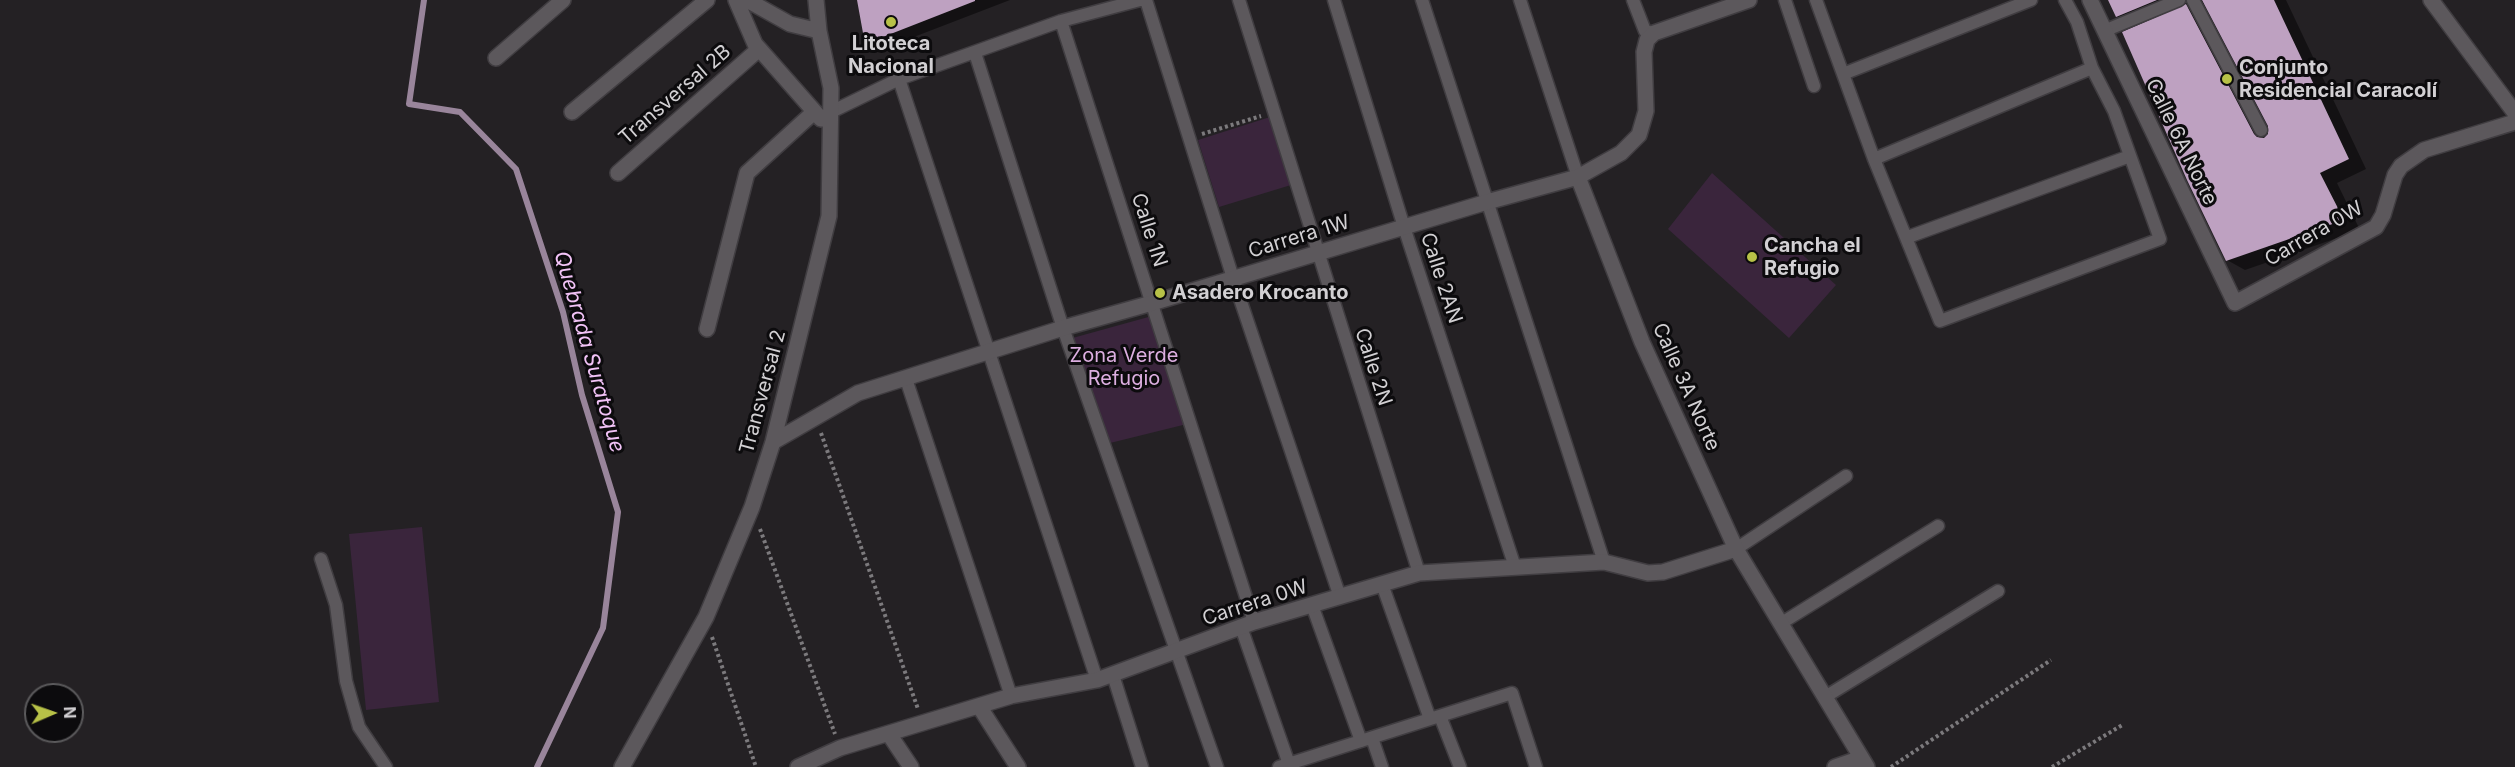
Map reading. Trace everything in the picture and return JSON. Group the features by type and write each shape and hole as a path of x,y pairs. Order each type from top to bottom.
{"street":[{"path":"496,58 563,0"},
{"path":"572,112 707,0"},
{"path":"736,0 759,49 830,130"},
{"path":"747,0 790,24 819,31"},
{"name":"Transversal 2","path":"622,767 706,617 752,507 773,442 829,216 831,88 819,31 816,0"},
{"name":"Calle 6A Norte","path":"2090,0 2235,303"},
{"path":"2432,0 2515,112"},
{"path":"1654,33 1740,1"},
{"name":"Carrera 1W","path":"773,442 858,393 1063,328 1578,177 1621,153 1639,135 1646,111 1644,52 1647,40 1654,33"},
{"name":"Transversal 2B","path":"618,173 759,49"},
{"path":"707,328 747,173 814,112"},
{"name":"Carrera 0W","path":"2235,303 2376,227 2384,215 2395,175 2401,166 2424,150 2515,122"},
{"name":"Calle 3A Norte","path":"1578,177 1642,342 1736,549 1864,763"},
{"name":"Carrera 0W","path":"798,767 840,748 1011,696 1097,681 1247,625 1419,573 1604,562 1648,573 1663,572 1736,549"},
{"path":"980,706 1018,767"},
{"path":"889,734 910,767"},
{"path":"1835,767 1864,763"}],"lane":[{"path":"831,112 899,79 1061,21 1140,0"},
{"path":"1146,0 1233,278 1340,597"},
{"name":"Calle 2N","path":"1239,0 1419,573"},
{"name":"Calle 2AN","path":"1334,0 1404,227 1515,567"},
{"path":"1422,0 1604,562"},
{"name":"Calle 3A Norte","path":"1520,0 1578,177"},
{"path":"1634,0 1645,31 1654,33"},
{"path":"1785,0 1814,86"},
{"path":"1816,0 1874,159 1908,237 1940,321 2160,239 2114,111 2092,68 2077,22 2066,0"},
{"path":"1843,74 2031,0"},
{"path":"2104,31 2179,0"},
{"path":"2193,0 2261,130"},
{"name":"Calle 1N","path":"1061,21 1152,303 1247,625 1284,765"},
{"path":"975,53 1063,328 1217,767"},
{"path":"1874,159 2092,68"},
{"path":"899,79 1097,681"},
{"path":"1908,237 2130,156"},
{"path":"906,379 1011,696"},
{"path":"1736,549 1846,476"},
{"path":"1780,624 1938,526"},
{"path":"321,559 336,605 346,681 359,727 386,767"},
{"path":"1382,584 1435,717 1460,767"},
{"path":"1825,697 1998,591"},
{"path":"1312,605 1366,739 1382,767"},
{"path":"1113,675 1142,767"},
{"path":"1284,765 1308,763 1366,739 1512,693 1536,767"}],"path":[{"path":"1189,138 1274,112"},
{"path":"816,418 923,724"},
{"path":"752,507 840,748"},
{"path":"706,617 756,767"},
{"path":"1891,767 2051,660"},
{"path":"2052,767 2124,724"}],"green space":[{"path":"1270,117 1291,185 1219,207 1198,140"},
{"name":"Cancha el Refugio","path":"1712,173 1836,285 1789,338 1668,229"},
{"name":"Zona Verde Refugio","path":"1152,316 1187,424 1106,444 1069,339"},
{"path":"422,527 439,702 366,710 349,534"}],"building":[{"name":"Litoteca Nacional","path":"857,0 975,0 975,1 865,44"},
{"path":"2108,0 2157,0 2116,17"},
{"name":"Conjunto Residencial Caracolí","path":"2202,0 2274,0 2349,159 2320,173 2344,220 2226,261 2187,180 2122,32 2186,4 2254,134 2264,138 2268,134 2268,126"}],"waterway":[{"name":"Quebrada Suratoque","path":"424,0 409,104 460,112 516,169 563,312 582,395 618,512 603,628 537,767"}],"place":[{"name":"Litoteca Nacional","path":"891,22"},
{"name":"Conjunto Residencial Caracolí","path":"2227,79"},
{"name":"Cancha el Refugio","path":"1752,257"},
{"name":"Asadero Krocanto","path":"1160,293"}]}
